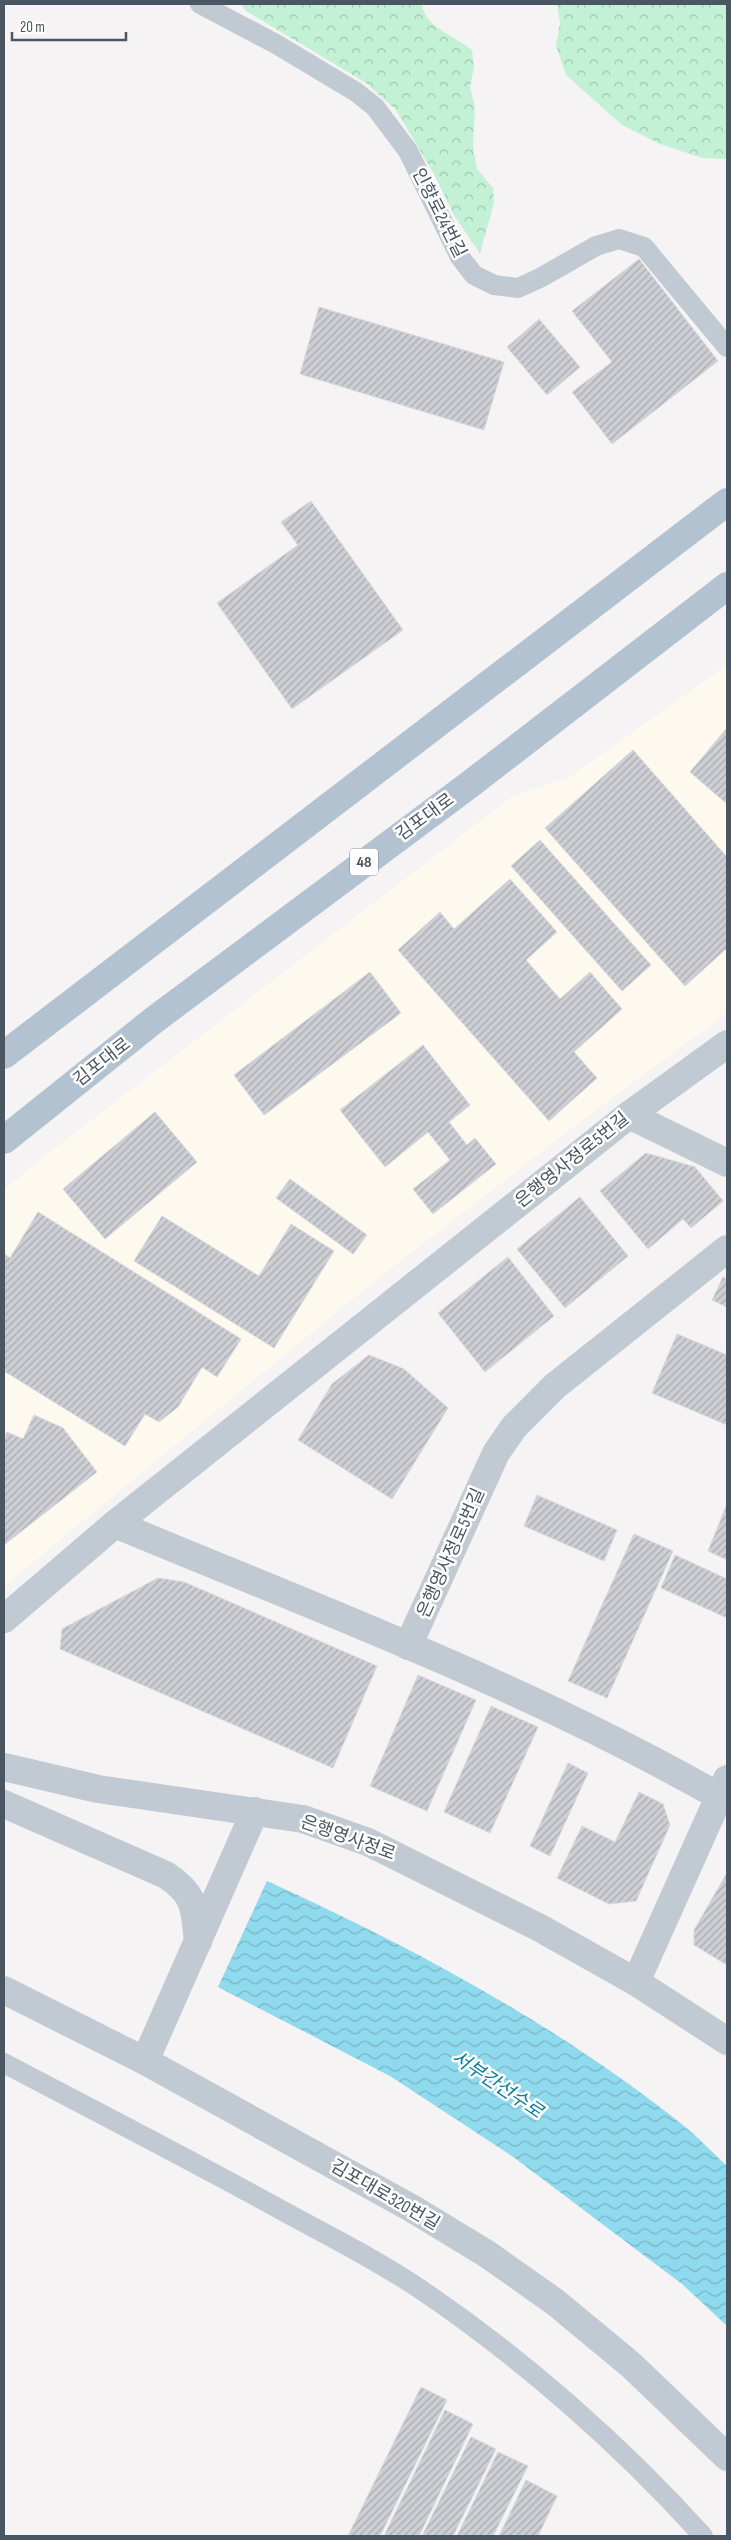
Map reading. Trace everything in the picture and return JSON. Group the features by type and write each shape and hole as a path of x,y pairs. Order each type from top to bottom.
{"main road":[{"path":"4,1055 727,502"},
{"name":"김포대로","path":"4,1140 154,1020 469,785 727,586"}],"street":[{"name":"은행영사정로5번길","path":"4,1619 115,1524 628,1115 727,1044"},
{"path":"628,1115 727,1163"},
{"name":"은행영사정로5번길","path":"408,1646 496,1453 514,1427 556,1386 727,1250"},
{"path":"115,1524 408,1646 725,1792 636,1982"},
{"name":"은행영사정로","path":"4,1767 98,1790 302,1819 368,1842 523,1919 636,1982 727,2040"},
{"path":"4,1804 166,1875 181,1885 191,1897 198,1943"},
{"path":"145,2061 255,1811"},
{"name":"김포대로320번길","path":"4,1990 145,2061 413,2209 487,2254 555,2302 631,2365 727,2457"}],"lane":[{"name":"인향로24번길","path":"200,4 291,52 356,92 375,107 408,151 460,257 474,275 494,285 518,288 540,278 596,246 619,239 644,247 727,347"},
{"path":"4,2063 248,2192 419,2289 477,2331 545,2386 620,2452 703,2536"}],"shaded area":[{"path":"727,665 727,1013 589,1115 372,1283 4,1586 4,1191 28,1169 514,795 570,777"}],"green space":[{"path":"241,4 422,4 428,19 434,25 472,50 474,67 470,87 475,107 473,146 477,169 493,188 494,203 480,253 455,217 434,174 396,110 366,83 246,11"},
{"path":"557,4 727,4 727,159 702,158 660,144 622,125 566,75 556,46 560,23"}],"water":[{"name":"서부간선수로","path":"267,1881 373,1932 478,1987 578,2049 627,2083 695,2135 727,2166 727,2326 682,2284 512,2156 390,2076 218,1987"}],"building":[{"path":"639,259 718,361 612,444 572,392 612,362 572,311"},
{"path":"319,307 504,362 484,430 300,374"},
{"path":"539,319 580,367 547,395 507,347"},
{"path":"311,501 403,630 292,709 217,603 298,545 281,522"},
{"path":"727,728 727,804 690,772"},
{"path":"633,750 727,857 727,948 685,986 545,828"},
{"path":"540,840 651,965 622,991 511,866"},
{"path":"510,879 557,932 526,960 560,999 590,972 622,1009 574,1052 597,1078 549,1121 398,950 440,912 454,929"},
{"path":"370,972 401,1013 264,1115 234,1075"},
{"path":"423,1045 470,1105 449,1122 467,1145 475,1138 496,1164 433,1214 413,1189 450,1160 428,1132 385,1167 340,1110"},
{"path":"155,1112 197,1162 105,1239 63,1189"},
{"path":"646,1153 695,1167 723,1201 691,1228 683,1219 648,1249 600,1191"},
{"path":"290,1179 367,1235 353,1254 276,1198"},
{"path":"580,1197 628,1256 565,1308 517,1249"},
{"path":"38,1212 241,1339 217,1377 202,1367 178,1407 159,1422 145,1414 125,1446 4,1371 4,1254 10,1258"},
{"path":"162,1216 259,1276 291,1224 334,1251 274,1348 134,1261"},
{"path":"508,1257 554,1316 485,1372 438,1313"},
{"path":"723,1277 727,1279 727,1307 712,1300"},
{"path":"677,1334 727,1355 727,1425 652,1393"},
{"path":"369,1355 404,1369 448,1408 392,1499 298,1440 332,1384"},
{"path":"34,1415 63,1428 97,1472 4,1545 4,1440 7,1432 23,1439"},
{"path":"537,1495 617,1530 604,1561 524,1526"},
{"path":"727,1504 727,1560 708,1551"},
{"path":"634,1534 673,1551 607,1698 568,1681"},
{"path":"675,1555 727,1579 727,1618 661,1588"},
{"path":"158,1578 184,1582 377,1666 333,1768 60,1649 62,1629"},
{"path":"418,1675 476,1700 427,1811 370,1786"},
{"path":"491,1706 538,1727 490,1833 444,1812"},
{"path":"568,1763 588,1773 550,1856 530,1846"},
{"path":"639,1792 663,1804 670,1825 636,1901 609,1904 557,1878 582,1826 615,1842"},
{"path":"727,1873 727,1965 694,1945 694,1930"},
{"path":"421,2387 447,2400 380,2536 348,2536"},
{"path":"445,2410 473,2424 419,2536 384,2536"},
{"path":"471,2437 496,2449 453,2536 422,2536"},
{"path":"498,2452 528,2466 493,2536 457,2536"},
{"path":"526,2480 557,2496 538,2536 499,2536"}]}
